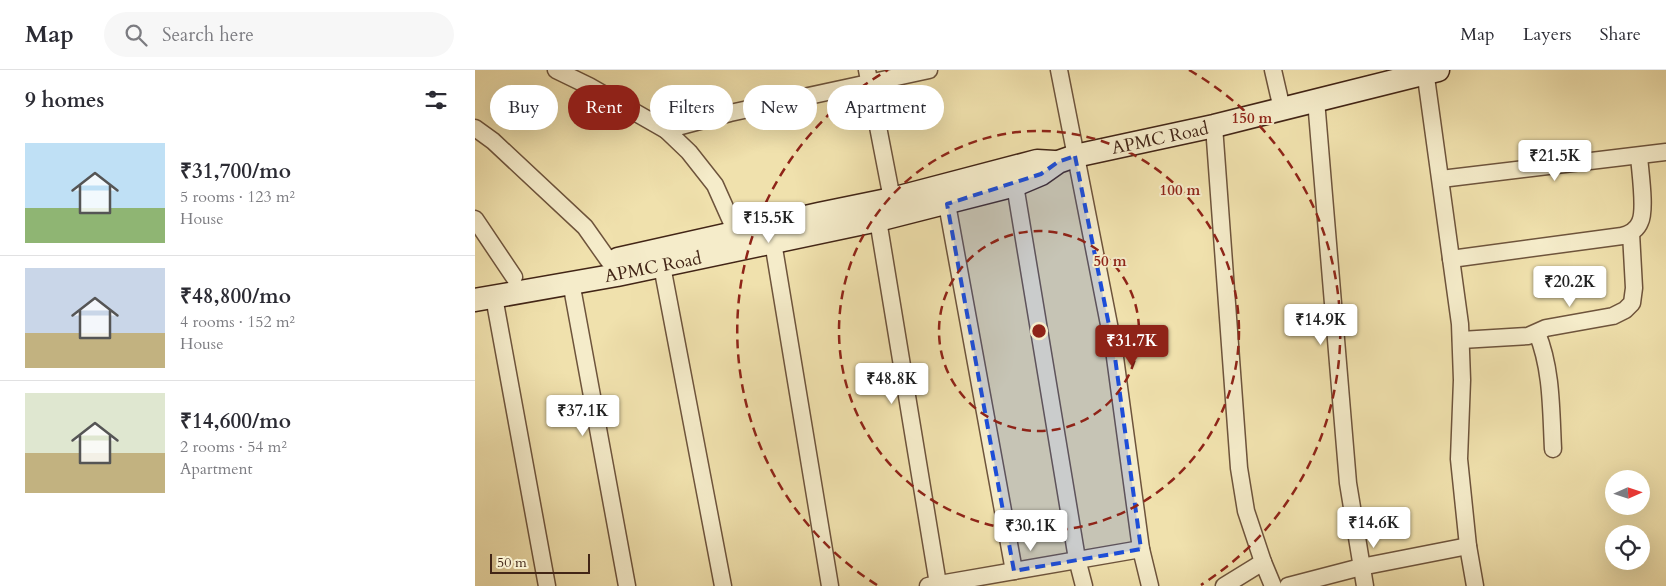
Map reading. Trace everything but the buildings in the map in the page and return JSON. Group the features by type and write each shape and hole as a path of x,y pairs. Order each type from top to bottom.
{"street":[{"path":"556,70 589,86 650,121"},
{"path":"733,112 868,77 929,70"},
{"path":"1059,70 1067,159 1114,350 1141,549 1150,586"},
{"path":"1273,70 1282,109"},
{"path":"1429,71 1461,340 1462,380 1459,459 1468,546 1475,586"},
{"name":"APMC Road","path":"481,294 514,276 609,261 892,199 1037,161 1067,159 1214,126 1429,71"},
{"path":"868,77 892,199"},
{"path":"1316,100 1348,483 1365,586"},
{"path":"1214,126 1239,468 1246,511 1273,586"},
{"path":"475,128 493,141 585,227 609,261"},
{"path":"666,130 689,152 715,185 736,232"},
{"path":"1441,179 1666,152"},
{"path":"1451,260 1622,236 1631,233 1640,223 1643,212 1639,156"},
{"name":"APMC Road","path":"481,294 571,282 662,266 878,220 947,204 1015,185 1041,174 1067,159"},
{"path":"1015,185 1077,559 1084,586"},
{"path":"947,204 1014,571"},
{"path":"475,219 514,276"},
{"path":"878,220 933,585 1141,549"},
{"path":"1461,340 1517,337 1537,333 1546,328 1613,316 1625,310 1631,303 1634,288 1631,233"},
{"path":"773,242 830,586"},
{"path":"662,266 723,586"},
{"path":"571,282 627,586"},
{"path":"481,294 547,586"},
{"path":"1537,333 1542,346 1548,379 1553,449"},
{"path":"1288,586 1361,567 1468,546"},
{"path":"1224,586 1263,562"}],"highlighted area":[{"path":"1075,156 1114,350 1141,549 1014,571 947,204 1041,174 1058,162"}]}
